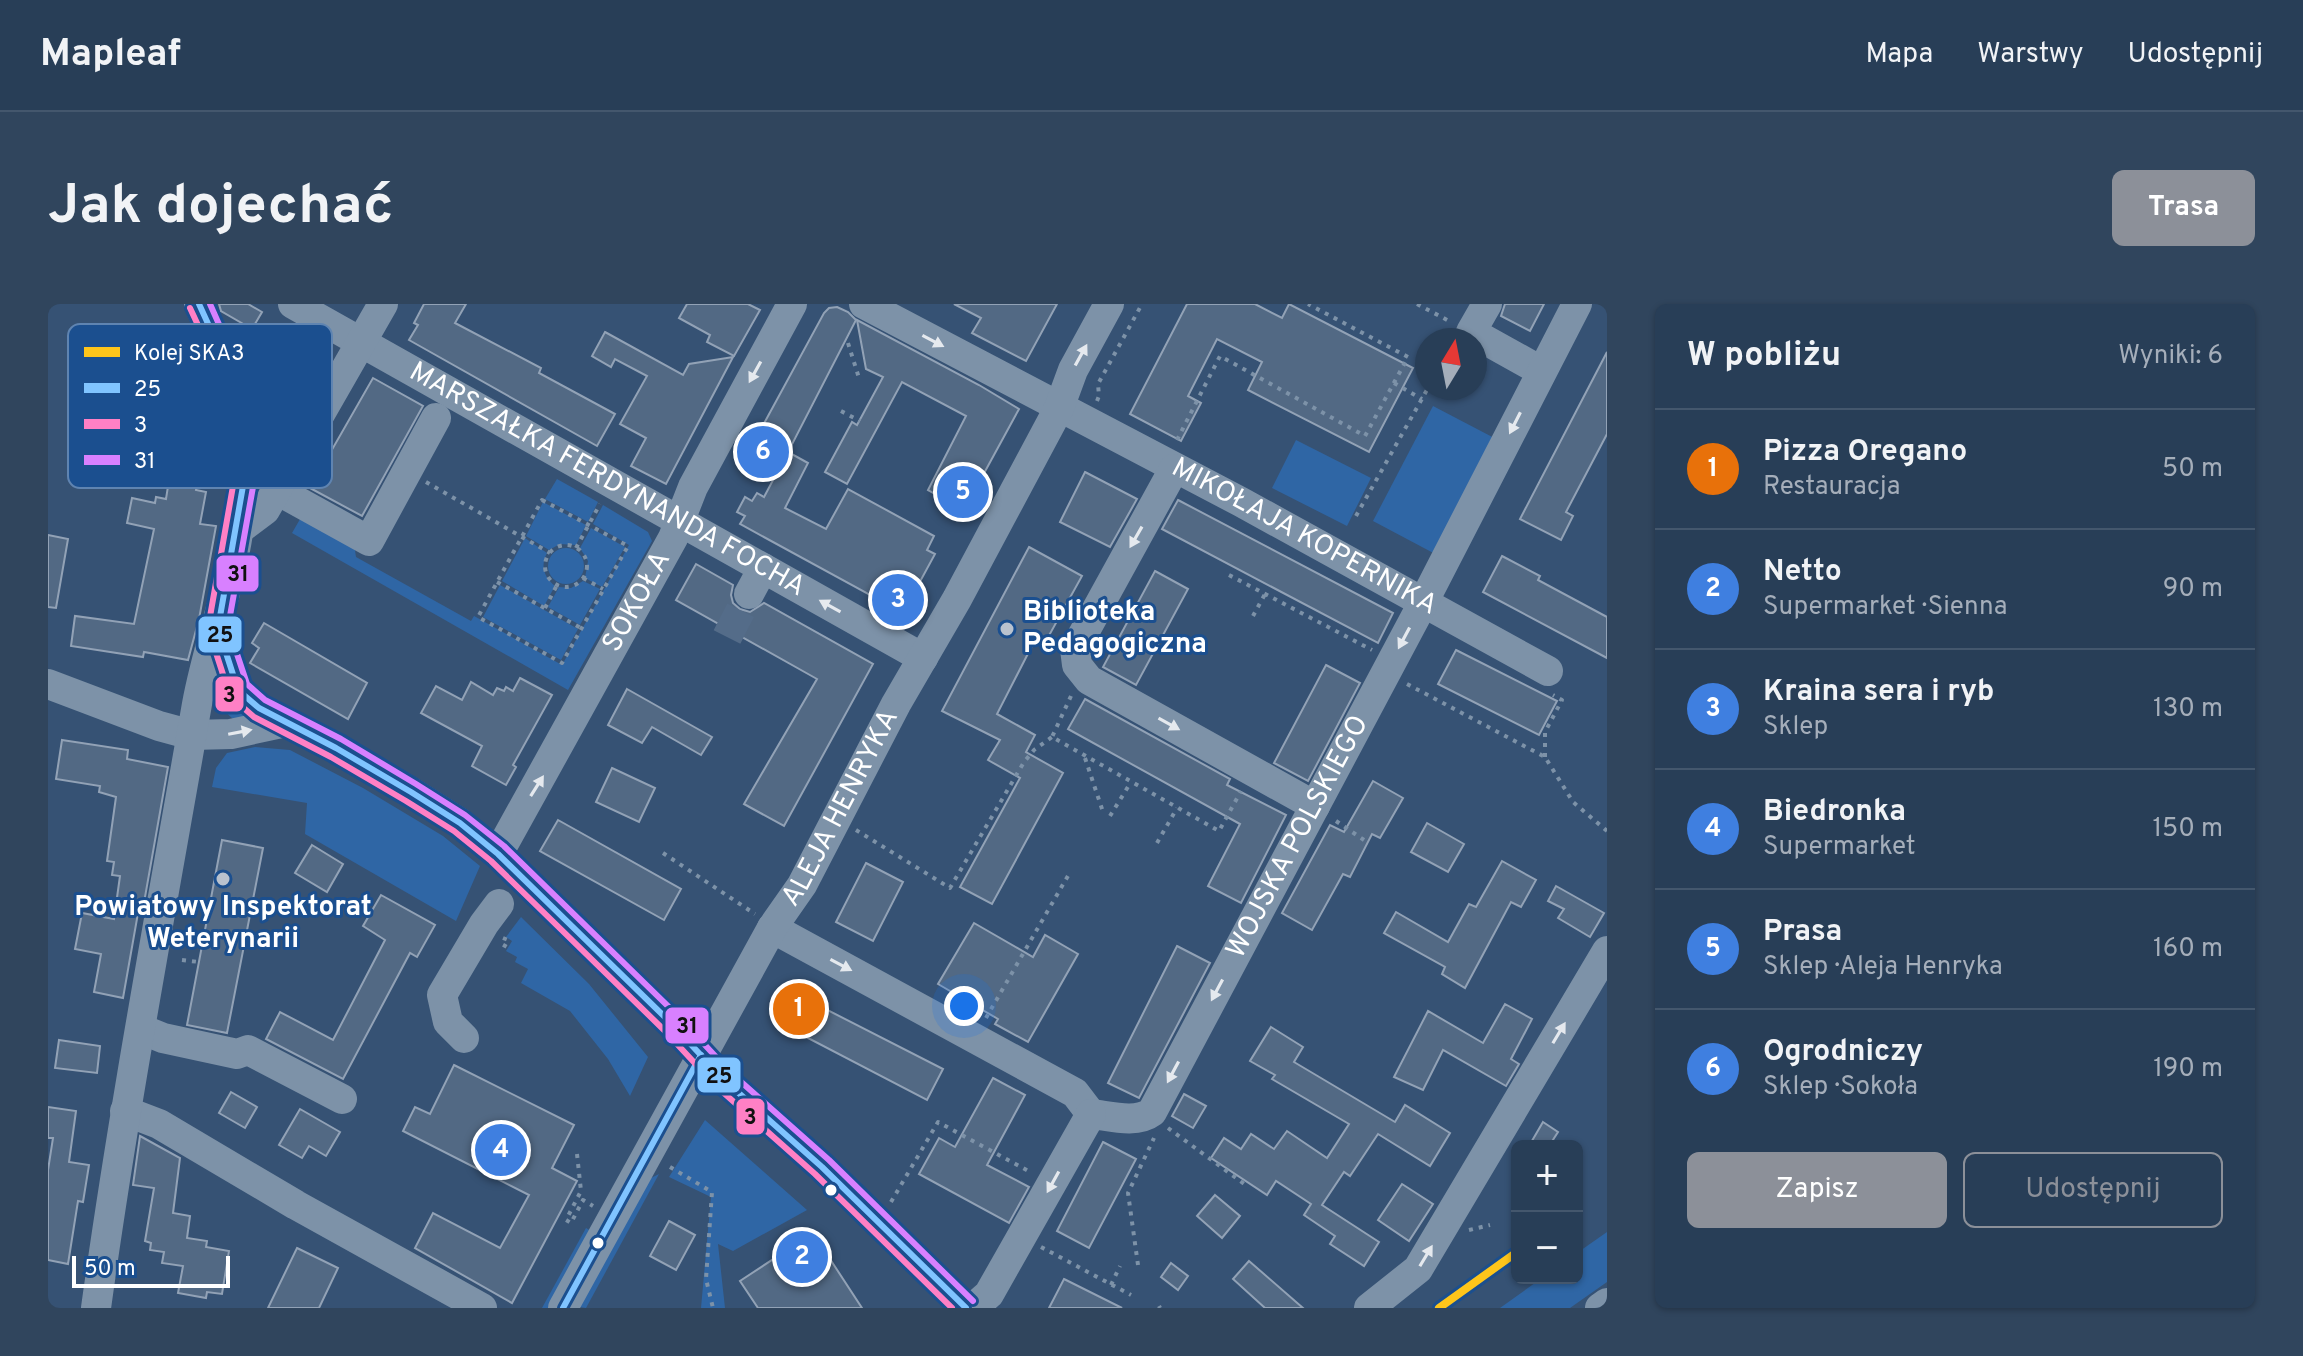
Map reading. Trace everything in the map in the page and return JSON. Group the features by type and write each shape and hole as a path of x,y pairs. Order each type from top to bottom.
{"street":[{"path":"199,304 208,324"},
{"name":"MARSZAŁKA FERDYNANDA FOCHA","path":"293,304 328,324"},
{"path":"332,395 383,304"},
{"name":"SOKOŁA","path":"498,854 680,522 693,487 792,304"},
{"name":"MIKOŁAJA KOPERNIKA","path":"864,304 1548,671"},
{"name":"ALEJA HENRYKA","path":"563,1308 701,1055 765,922 802,885 896,704 957,599 1059,408 1073,370 1109,304"},
{"path":"1473,328 1487,304"},
{"name":"WOJSKA POLSKIEGO","path":"1155,1116 1321,810 1423,603 1577,304"},
{"name":"MARSZAŁKA FERDYNANDA FOCHA","path":"332,326 680,522 756,581 923,658"},
{"path":"1487,341 1541,371"},
{"path":"237,531 265,510 277,490 369,541 436,418"},
{"path":"1174,469 1075,649 1077,665 1089,680 1321,810"},
{"path":"96,1308 125,1111 198,700 218,628 243,488"},
{"path":"218,628 238,690 259,708 411,792 460,823 498,854 723,1079 822,1167 966,1308"},
{"path":"48,684 159,726 192,735 231,734 286,722"},
{"path":"464,1038 448,1022 442,995 499,904"},
{"path":"765,922 1075,1093 1091,1114 1133,1119 1155,1116"},
{"path":"1369,1308 1418,1269 1599,984 1607,951"},
{"path":"141,1029 163,1038 237,1054 248,1050 342,1099"},
{"path":"125,1111 159,1124 296,1205 482,1308"},
{"path":"973,1308 989,1294 1091,1114"},
{"path":"1600,1308 1607,1303"}],"path":[{"path":"1111,403 1099,396 1098,384 1142,304"},
{"path":"1169,436 1177,441 1220,356 1365,436 1408,357 1308,304"},
{"path":"1417,304 1463,328"},
{"path":"848,343 859,378"},
{"path":"1394,383 1415,395"},
{"path":"1356,516 1421,400"},
{"path":"841,411 860,421"},
{"path":"407,472 550,553"},
{"path":"576,548 603,498"},
{"path":"542,500 628,546 562,663 478,617 522,536 542,500"},
{"path":"562,545 576,548 586,561 583,578 571,586 557,585 547,574 546,559 562,545"},
{"path":"1229,575 1370,649"},
{"path":"583,578 603,589"},
{"path":"497,582 581,628"},
{"path":"545,608 557,585"},
{"path":"1253,616 1265,594"},
{"path":"1405,682 1545,757 1573,802 1607,831"},
{"path":"854,829 950,888 1024,762 1052,737 1077,683"},
{"path":"1545,732 1545,757"},
{"path":"1052,737 1219,831 1242,790"},
{"path":"1084,756 1103,812"},
{"path":"1110,816 1131,782"},
{"path":"1157,843 1177,808"},
{"path":"1321,810 1364,840"},
{"path":"663,853 765,922"},
{"path":"975,1037 1069,874"},
{"path":"182,960 199,962"},
{"path":"1155,1116 1247,1186"},
{"path":"1138,1265 1128,1193 1155,1136 1155,1116"},
{"path":"889,1205 938,1122 1041,1178"},
{"path":"577,1154 581,1191 566,1220 571,1223 583,1200 595,1204 581,1191"},
{"path":"667,1166 712,1192 706,1279 713,1308"},
{"path":"1458,1233 1490,1225"},
{"path":"1032,1243 1131,1295"},
{"path":"1111,1285 1120,1266"}],"shaded area":[{"path":"1433,406 1500,441 1439,556 1373,521"},
{"path":"1296,440 1371,478 1347,526 1272,488"},
{"path":"557,479 598,502 588,522 545,499"},
{"path":"543,502 586,525 576,545 560,544 549,550 526,536"},
{"path":"603,505 648,532 652,541 568,690 292,533 303,514 354,544 356,557 471,621 474,616 562,665 629,545 593,524"},
{"path":"591,528 625,547 602,587 585,578 588,561 580,548"},
{"path":"525,538 547,553 544,571 555,586 544,606 502,581"},
{"path":"566,548 579,553 584,566 579,579 566,584 553,579 548,566 553,553"},
{"path":"583,581 600,589 580,625 548,607 559,587 571,588"},
{"path":"500,585 578,629 561,660 483,617"},
{"path":"211,678 229,700 253,720 237,723 208,695"},
{"path":"255,747 290,750 363,788 443,836 480,866 456,921 305,834 307,803 212,787 216,768 227,753"},
{"path":"521,917 589,984 648,1057 630,1096 608,1059 570,1011 521,983 528,969 515,962 517,957 506,951 512,941 506,937"},
{"path":"705,1120 807,1210 733,1251 718,1244 725,1308 701,1308 711,1197 669,1177"},
{"path":"659,1174 586,1308 579,1307 649,1179"},
{"path":"586,1228 591,1231 548,1308 542,1308"},
{"path":"1607,1232 1607,1282 1570,1308 1500,1308 1534,1284 1583,1284 1583,1249"}],"building":[{"path":"219,304 248,304 262,312 255,324 243,324 221,311"},
{"path":"424,304 466,304 455,323 541,368 539,373 615,414 597,446 409,340 418,325 414,323"},
{"path":"687,304 748,304 760,310 734,356 707,342 710,335 679,318"},
{"path":"954,304 1057,304 1026,361 972,333 981,318"},
{"path":"1187,304 1255,304 1282,318 1289,304 1413,368 1369,452 1248,390 1262,362 1217,339 1188,396 1201,403 1181,441 1130,414"},
{"path":"1505,304 1544,304 1530,331 1501,316"},
{"path":"837,307 856,320 788,452 808,463 785,508 826,529 848,489 934,536 927,550 935,554 903,613 740,524 745,516 737,512 745,497 752,501 757,493 764,497 780,467 749,451 824,313 829,308"},
{"path":"857,320 1019,409 964,510 928,490 966,416 902,382 847,484 825,472 852,422 857,425 883,377 866,369"},
{"path":"605,332 683,375 689,364 733,357 666,484 631,466 646,438 620,424 647,376 615,359 611,367 592,356"},
{"path":"1607,352 1607,434 1566,512 1573,516 1561,540 1520,519"},
{"path":"373,378 423,406 362,516 310,488 332,488 332,450"},
{"path":"1085,472 1137,499 1110,547 1060,522"},
{"path":"168,488 196,488 206,492 200,524 216,526 188,660 144,652 143,657 71,646 75,616 134,624 154,529 127,523 132,498 155,503 156,497 166,499"},
{"path":"1178,500 1393,613 1378,643 1162,529"},
{"path":"48,535 68,539 56,608 48,607"},
{"path":"1029,547 1082,576 1046,641 1037,636 997,714 1035,735 1026,752 1063,773 992,904 960,887 1020,778 988,760 1000,740 942,711"},
{"path":"1502,556 1540,576 1538,580 1607,617 1607,658 1483,592"},
{"path":"696,564 733,585 733,603 740,609 750,612 764,603 873,664 784,826 744,804 817,679 676,600"},
{"path":"1155,571 1188,589 1136,685 1103,667"},
{"path":"264,623 367,683 348,719 250,663 259,648 252,643"},
{"path":"1456,650 1557,701 1539,735 1438,684"},
{"path":"1326,665 1360,683 1308,781 1274,763"},
{"path":"520,678 552,695 513,765 516,767 506,785 472,766 482,746 421,713 436,686 462,700 471,682 493,695 497,688 504,691 506,687 513,691"},
{"path":"627,689 712,737 701,755 652,727 642,743 608,725"},
{"path":"1085,699 1230,779 1227,785 1286,815 1241,903 1208,886 1240,824 1068,729"},
{"path":"62,740 128,750 127,759 168,767 142,914 138,913 123,998 94,992 101,954 75,949 82,913 114,919 120,876 112,875 114,862 107,861 116,797 99,792 100,786 56,779"},
{"path":"612,768 655,788 639,822 596,802"},
{"path":"1373,781 1403,798 1380,838 1372,834 1350,877 1343,874 1312,930 1282,913 1330,825 1344,832"},
{"path":"558,820 681,889 664,920 540,851"},
{"path":"1427,823 1464,844 1448,872 1411,852"},
{"path":"222,840 263,848 227,1033 187,1025"},
{"path":"312,845 343,864 327,892 295,873"},
{"path":"1502,861 1536,880 1521,907 1511,902 1465,988 1442,974 1445,967 1384,933 1396,912 1448,942 1469,904 1476,907"},
{"path":"866,863 903,882 873,941 836,922"},
{"path":"1556,886 1604,913 1590,937 1558,918 1564,909 1548,901"},
{"path":"381,895 435,925 417,957 410,953 343,1079 266,1039 280,1012 333,1040 385,940 363,926"},
{"path":"974,923 1033,957 1045,935 1078,954 1028,1042 995,1024 998,1019 938,984"},
{"path":"1177,946 1210,963 1139,1098 1108,1083"},
{"path":"798,995 943,1069 927,1100 783,1025"},
{"path":"1505,1004 1532,1019 1511,1059 1519,1064 1506,1086 1443,1050 1423,1090 1394,1077 1428,1011 1483,1043"},
{"path":"1271,1027 1303,1047 1294,1062 1395,1122 1405,1105 1450,1133 1430,1166 1378,1134 1350,1176 1344,1172 1322,1205 1379,1242 1364,1266 1330,1244 1335,1236 1304,1215 1311,1204 1276,1181 1267,1195 1211,1158 1224,1138 1241,1149 1251,1134 1274,1149 1287,1131 1327,1158 1349,1124 1272,1079 1275,1075 1250,1061"},
{"path":"59,1040 100,1046 97,1073 55,1068"},
{"path":"454,1065 574,1125 552,1168 577,1181 512,1303 415,1248 433,1213 500,1248 529,1195 403,1131 415,1107 430,1114"},
{"path":"993,1078 1025,1095 987,1165 1029,1187 1009,1223 919,1174 939,1138 955,1147"},
{"path":"231,1092 257,1107 245,1128 219,1113"},
{"path":"1184,1094 1206,1106 1193,1128 1172,1116"},
{"path":"48,1107 76,1111 69,1162 89,1165 83,1202 78,1201 68,1264 48,1260 48,1170 53,1138 48,1138"},
{"path":"300,1109 340,1132 326,1156 309,1146 302,1158 279,1145"},
{"path":"1543,1122 1558,1132 1553,1140 1532,1140"},
{"path":"140,1136 180,1158 173,1213 190,1216 187,1238 207,1241 206,1247 229,1251 222,1294 207,1292 206,1298 178,1293 183,1266 162,1263 164,1252 150,1250 151,1243 145,1241 154,1188 133,1185"},
{"path":"1103,1142 1136,1159 1089,1248 1057,1231"},
{"path":"1402,1184 1433,1204 1409,1241 1378,1220"},
{"path":"1215,1195 1240,1216 1222,1238 1197,1216"},
{"path":"669,1221 695,1235 676,1270 650,1256"},
{"path":"813,1233 862,1308 758,1308 740,1281"},
{"path":"297,1248 338,1268 319,1308 268,1308"},
{"path":"1249,1261 1303,1308 1265,1308 1233,1279"},
{"path":"1171,1263 1188,1276 1178,1290 1161,1277"},
{"path":"1064,1279 1122,1308 1049,1308"}],"tunnel":[{"path":"727,637 749,594"}],"rail line":[{"name":"SKA3","path":"1439,1308 1511,1256"}],"transit line":[{"name":"25","path":"199,304 208,324"},
{"name":"31","path":"210,304 219,324"},
{"name":"3","path":"190,308 197,324"},
{"name":"3","path":"233,488 208,628 230,696 254,717 331,757 454,831 491,861 664,1030 716,1086 815,1174 952,1308"},
{"name":"25","path":"243,488 218,628 238,690 259,708 411,792 460,823 498,854 671,1023 723,1079 822,1167 966,1308"},
{"name":"31","path":"253,488 228,627 247,684 265,700 341,739 416,784 465,815 504,846 678,1016 730,1072 829,1160 973,1301"},
{"name":"25","path":"563,1308 701,1055"}],"place":[{"name":"Ogrodniczy","path":"763,452"},
{"name":"Prasa","path":"963,492"},
{"name":"Kraina sera i ryb","path":"898,600"},
{"name":"Biblioteka Pedagogiczna","path":"1007,629"},
{"name":"Powiatowy Inspektorat Weterynarii","path":"223,879"},
{"name":"Pizza Oregano","path":"799,1009"},
{"name":"Biedronka","path":"501,1150"},
{"name":"Netto","path":"802,1257"}]}
